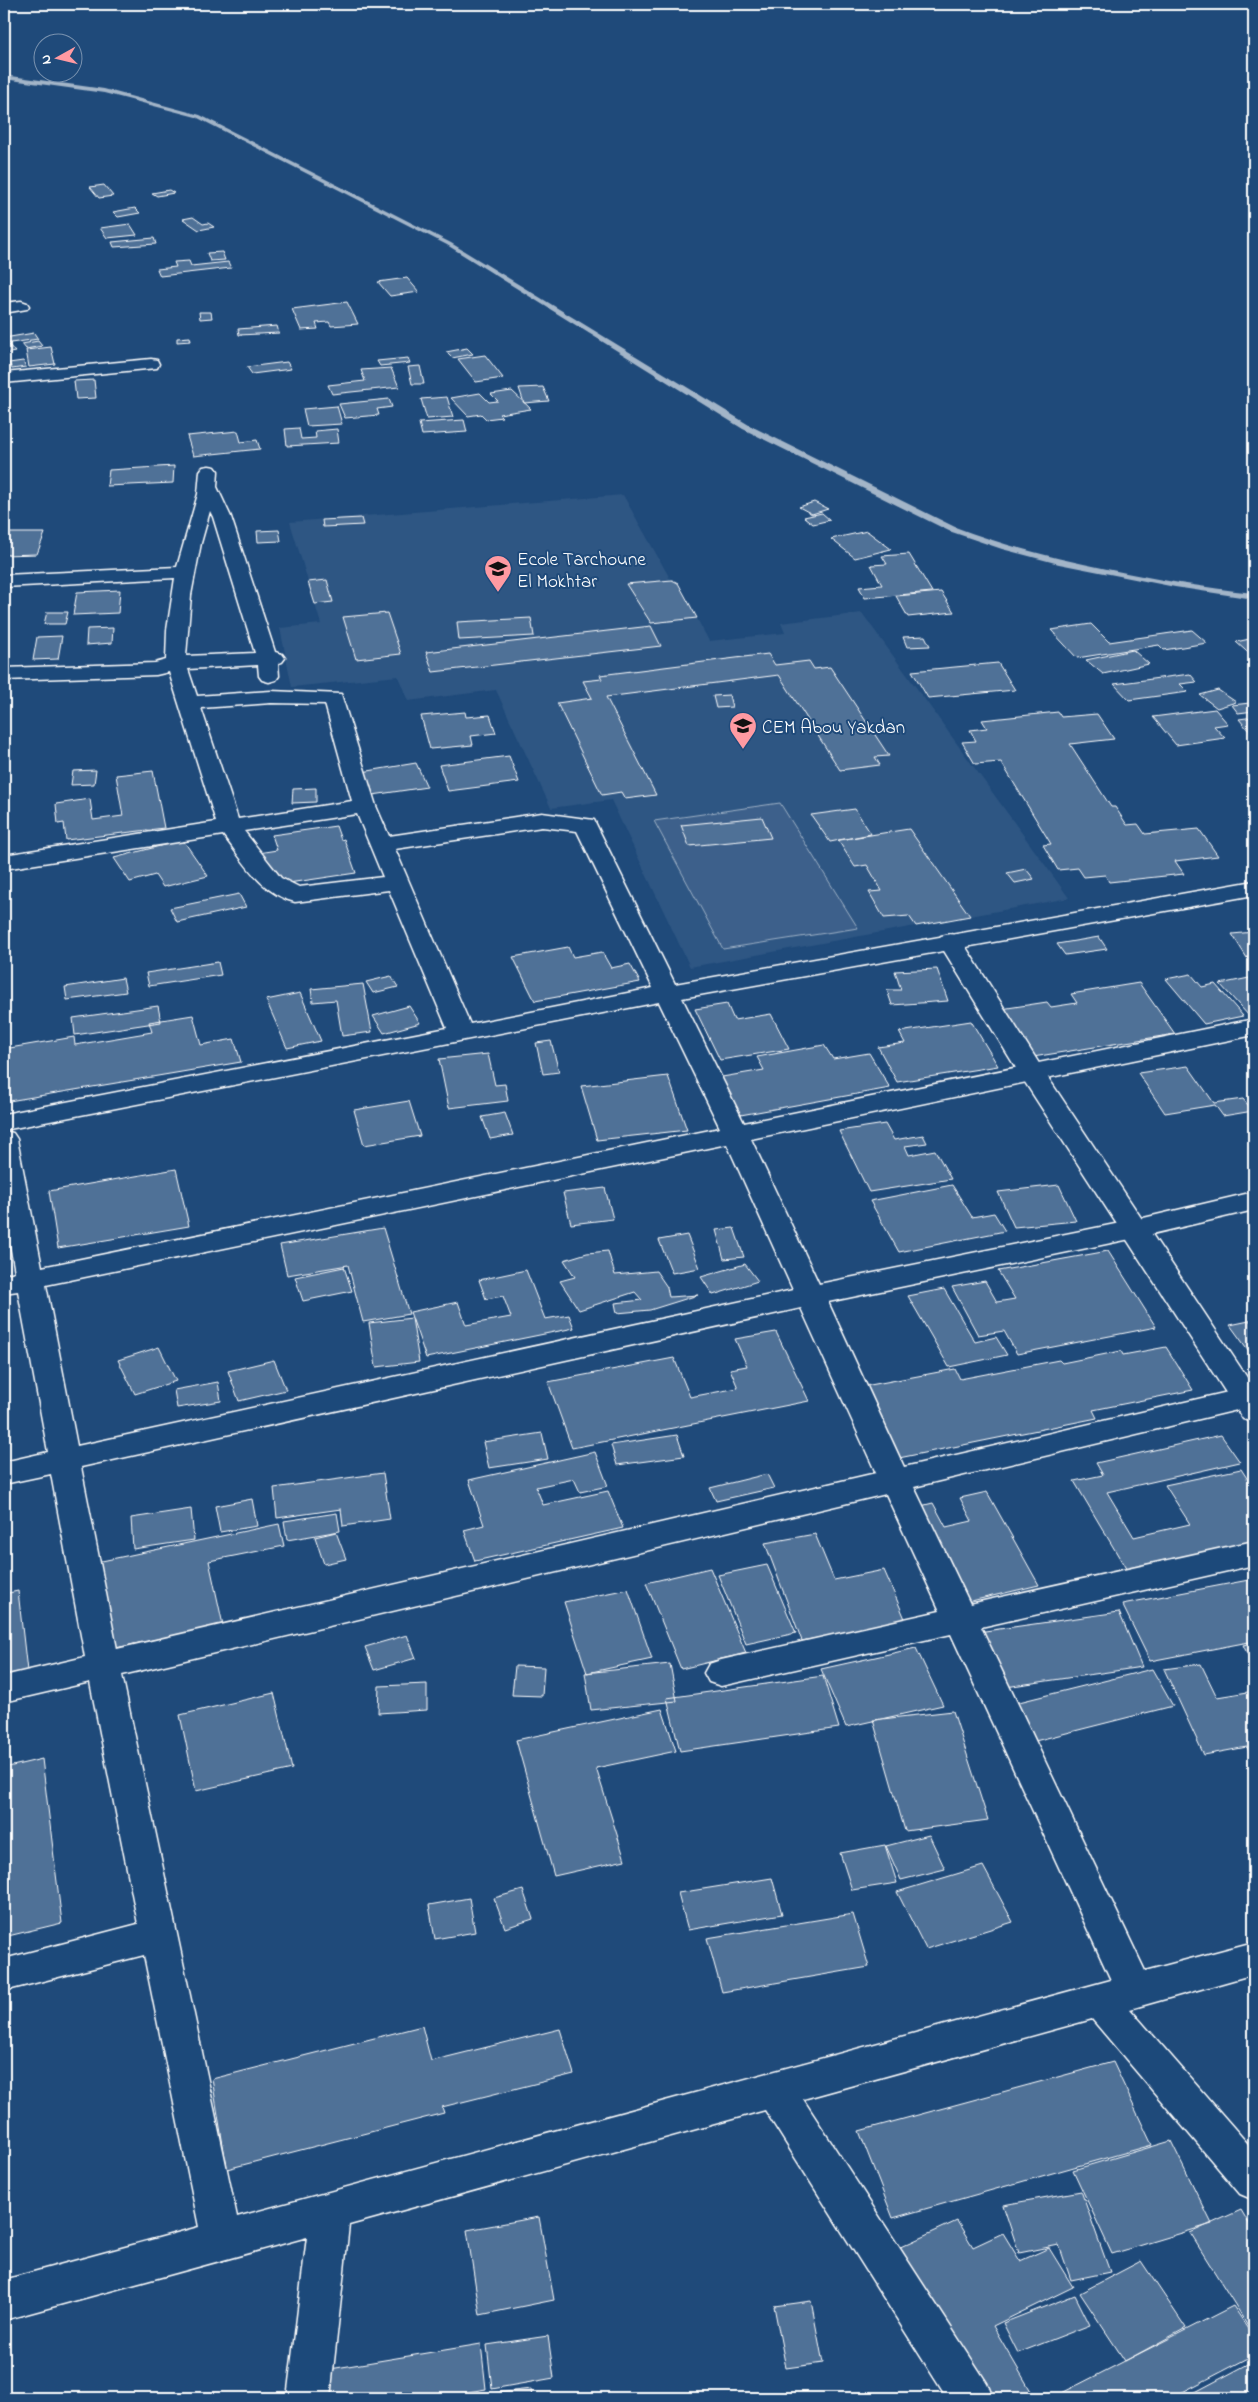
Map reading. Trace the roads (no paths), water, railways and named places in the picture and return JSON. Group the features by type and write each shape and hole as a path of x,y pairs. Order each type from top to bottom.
{"street":[{"path":"4,308 21,306"},
{"path":"4,378 151,364"},
{"path":"270,697 271,658 209,480 196,526 187,572 176,634 176,663 229,827 273,882 295,895 398,882"},
{"path":"4,581 187,572"},
{"path":"4,674 156,669 176,663 271,658"},
{"path":"188,703 270,697 334,698 365,806 462,1034"},
{"path":"4,862 365,806"},
{"path":"381,844 542,820 586,825 736,1134 960,1619 1117,1995 1254,2182"},
{"path":"4,1122 666,993 1254,888"},
{"path":"4,1690 103,1665 895,1480 1252,1402 1032,1073 950,941"},
{"path":"18,1282 1254,1027"},
{"path":"4,1139 18,1282 65,1459 103,1665 222,2241"},
{"path":"4,1473 810,1296 1135,1229 1254,1201"},
{"path":"721,1673 1254,1553"},
{"path":"4,1975 159,1935"},
{"path":"4,2300 1254,1958"},
{"path":"774,2089 972,2398"},
{"path":"309,2398 330,2211"}],"waterway":[{"path":"4,77 104,91 198,116 449,244 746,427 952,529 1005,547 1059,561 1175,585 1254,596"}],"place":[{"name":"Ecole Tarchoune El Mokhtar","path":"498,593"},
{"name":"CEM Abou Yakdan","path":"743,750"}]}
